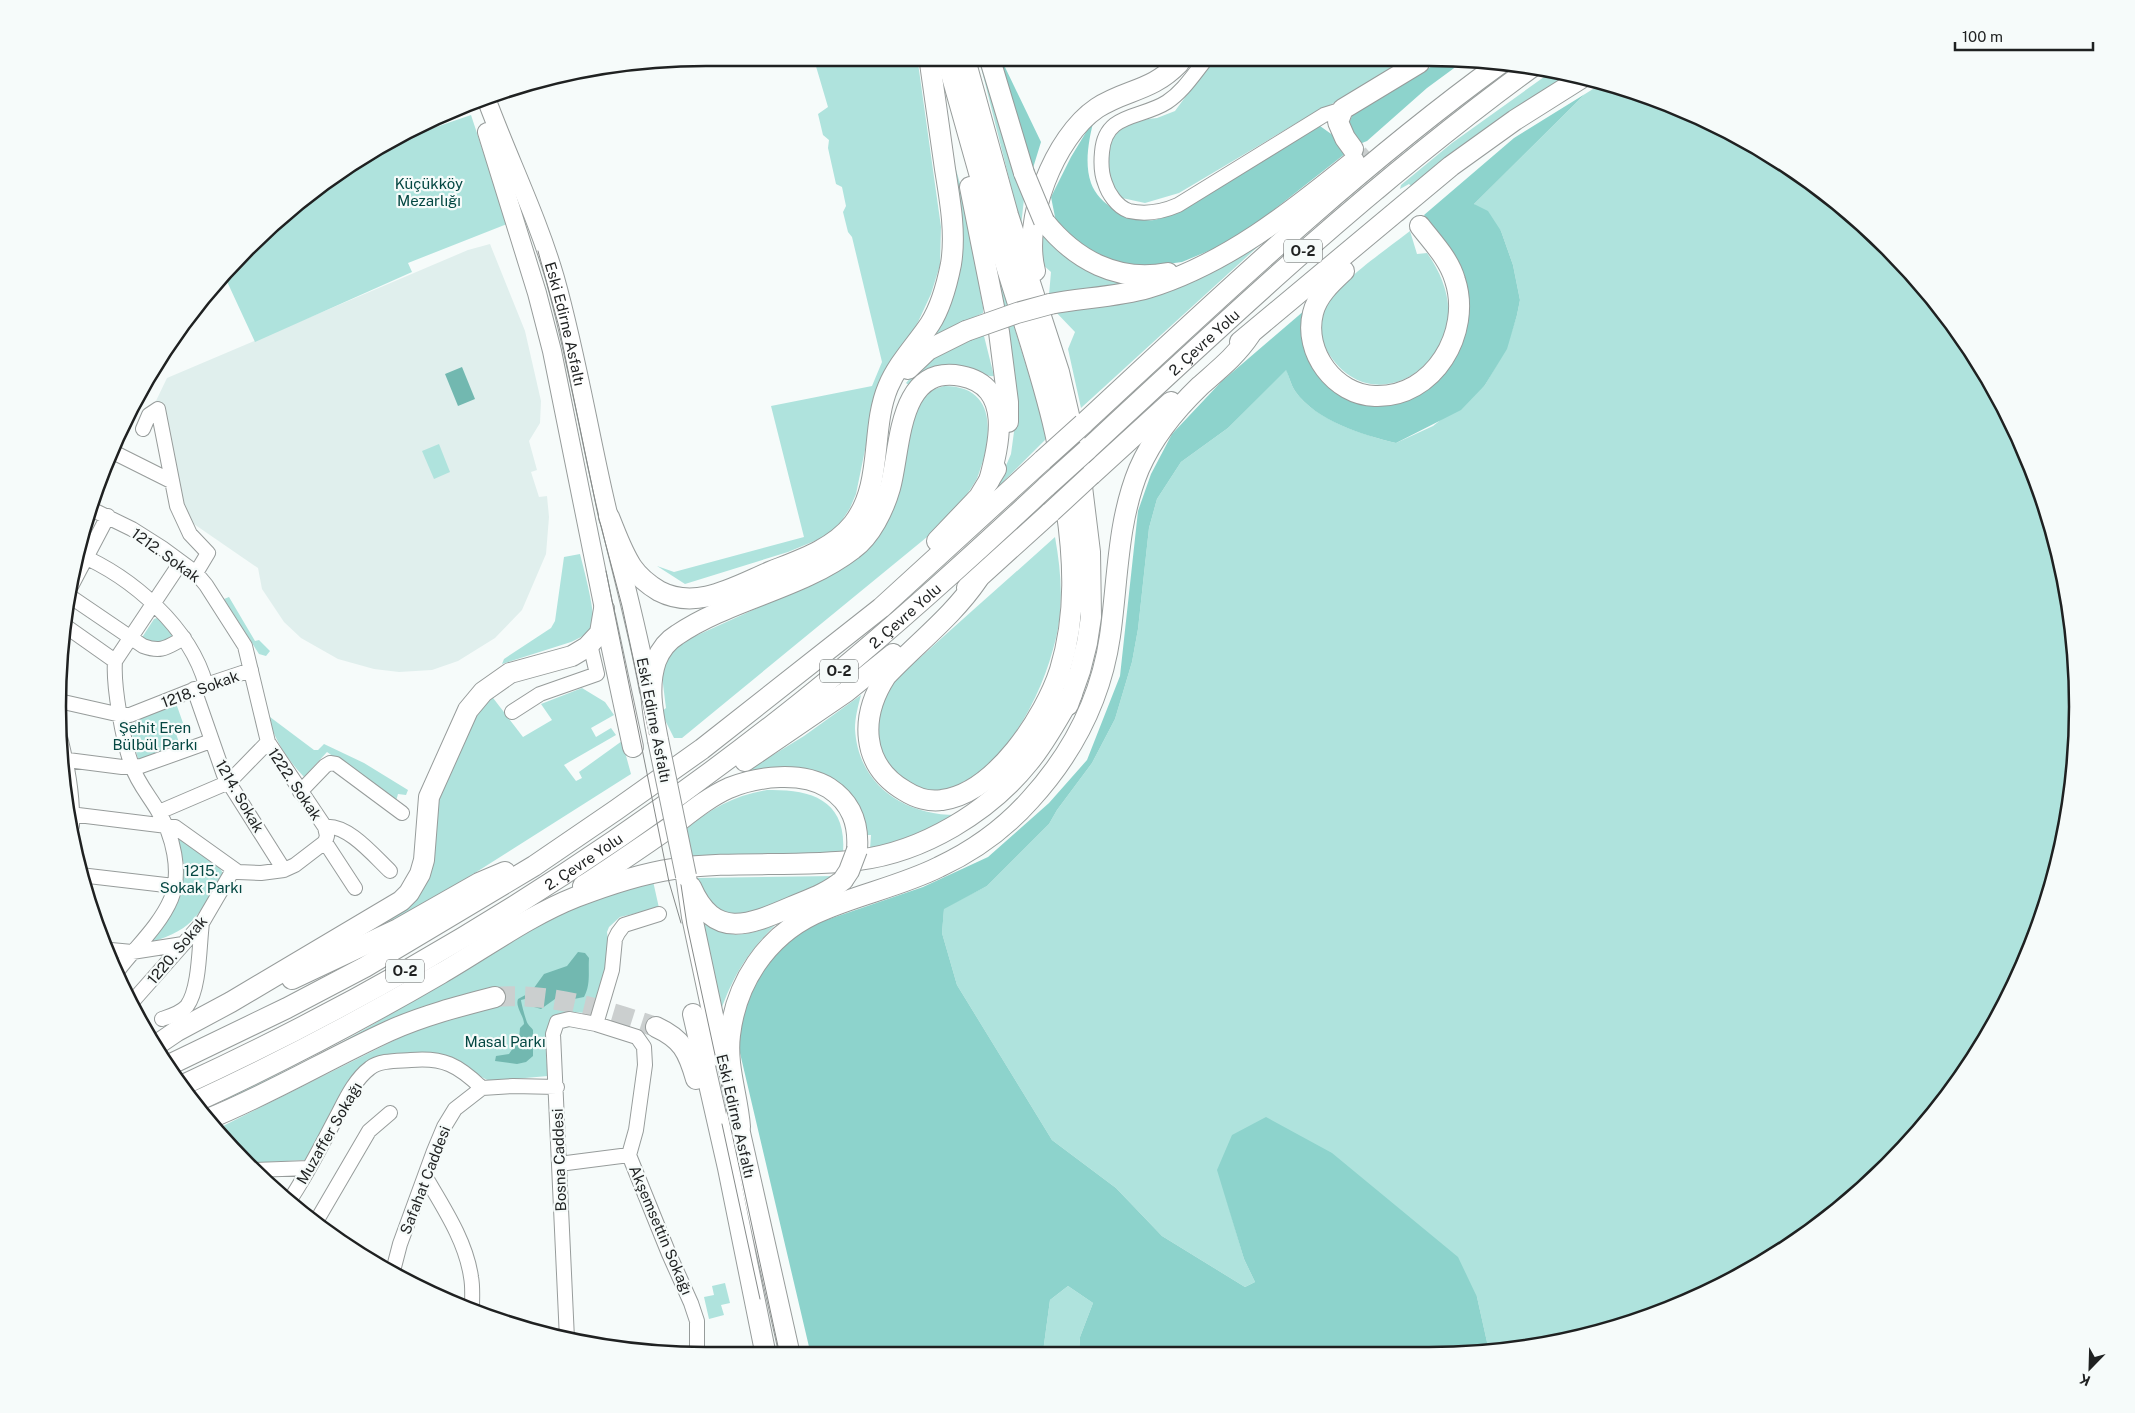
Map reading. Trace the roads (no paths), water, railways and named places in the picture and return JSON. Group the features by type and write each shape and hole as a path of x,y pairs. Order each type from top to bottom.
{"highway":[{"path":"609,517 633,569 648,584 666,594 692,600 718,594 804,558 827,546 854,523 868,495 887,388 897,368 930,322 944,290 951,264 952,227 949,191 930,66"},
{"path":"866,618 879,598 966,512 998,467 1004,450 1008,428 1008,402 999,332 978,220 952,108 946,66"},
{"path":"947,66 1056,434 1069,524 1073,593 1068,643 1059,673 1043,708 1028,732 1000,765 985,780 972,789 945,800 927,800 913,796 888,780 880,768 872,753 868,738 870,710 878,688 886,676 950,614 978,579"},
{"path":"834,906 952,848 982,828 1001,812 1018,792 1044,755 1065,715 1087,643 1091,617 1090,552 1078,454 1059,372 1008,215 967,66"},
{"path":"993,66 1024,174 1044,221 1057,237 1073,251 1103,268 1119,273 1157,275 1206,264"},
{"path":"1047,332 1031,245 1032,229 1038,202 1052,168 1070,136 1087,116 1098,107 1160,80 1176,66"},
{"path":"1353,149 1345,138 1338,122 1342,109 1414,66"},
{"name":"2. Çevre Yolu","path":"174,1062 288,1008 365,967 534,866 702,749 866,618 882,608 1322,206 1423,122 1491,70"},
{"name":"2. Çevre Yolu","path":"189,1082 260,1048 384,983 481,927 617,839 721,764 838,672 952,574 1347,213 1430,145 1523,74"},
{"path":"881,419 897,385 915,362 935,346 966,330 1017,313 1050,304 1145,289 1206,264 1248,242 1272,225 1433,99 1447,90 1484,75"},
{"path":"617,839 641,829 675,810 846,692 978,579 1211,366 1473,149 1572,83"},
{"path":"1392,215 1368,248 1326,288 1316,303 1312,318 1312,341 1318,357 1334,379 1358,393 1375,396 1391,395 1411,388 1438,366 1454,339 1460,303 1456,281 1450,266 1420,226"},
{"path":"740,1127 729,1046 732,1021 739,996 753,966 776,939 812,915 919,876 966,853 1020,812 1060,763 1078,734 1091,705 1106,658 1124,516 1139,469 1157,435 1177,409 1233,357 1250,335"},
{"path":"651,705 652,679 656,660 667,643 677,635 713,616 826,567 857,546 878,518 887,500 906,410 914,393 926,383 939,376 963,376 984,387 993,398 998,410 999,433 989,481"},
{"path":"161,1042 401,901 409,893 420,874 424,860 429,797 468,710 483,692 510,673 572,656 590,644 600,633 604,609"},
{"name":"Eski Edirne Asfaltı","path":"604,609 633,747"},
{"path":"552,907 616,883 662,871 708,866 859,860 897,851 918,843 962,821 1001,792 1038,750 1072,694"},
{"name":"Eski Edirne Asfaltı","path":"651,705 686,876 692,918 788,1347"},
{"path":"201,1099 350,1025 552,907 710,798 728,789 757,780 790,778 809,780 827,786 838,794 853,812 858,836 857,850 849,871 843,880 821,894 770,916 746,924 734,925 723,923 706,912 697,901 686,876"},
{"path":"162,1043 398,929 479,883 506,872 534,866"},
{"path":"215,1116 241,1106 390,1030 495,997"},
{"name":"Eski Edirne Asfaltı","path":"693,1014 728,1168 763,1347"},
{"path":"656,1027 676,1039 688,1055 720,1170 740,1232"},
{"path":"782,1317 792,1347"}],"main road":[{"path":"495,102 499,113 498,128"},
{"name":"Eski Edirne Asfaltı","path":"489,105 540,234 554,277 572,348 609,517 633,611 651,705"},
{"name":"Eski Edirne Asfaltı","path":"479,108 537,293 560,386 604,609"},
{"path":"502,178 508,183 513,198 519,199 524,194"},
{"path":"521,240 531,233 540,234"}],"street":[{"path":"1201,66 1180,92 1172,98 1165,103 1123,118 1113,126 1104,138 1103,178 1108,191 1117,202 1128,210 1159,213 1178,205 1324,115 1342,109"},
{"path":"143,429 149,415 158,409 171,482 182,520 190,534 208,553 196,573"},
{"path":"118,455 171,482"},
{"name":"1212. Sokak","path":"97,511 140,534 196,573 210,591 245,646 251,670"},
{"path":"86,550 108,516"},
{"name":"1214. Sokak","path":"84,557 108,571 153,604 173,623 197,658 200,687 211,741 220,766 284,870"},
{"path":"121,966 163,914 171,898 174,886 176,862 166,825 132,767 123,730 116,683 115,661 181,562"},
{"path":"76,600 143,646 155,650 164,649 184,638"},
{"path":"71,630 115,661"},
{"path":"512,712 540,694 597,674 590,644"},
{"name":"1218. Sokak","path":"121,715 130,715 200,687 251,670"},
{"name":"1222. Sokak","path":"251,670 268,742 325,827 327,836 325,842"},
{"path":"66,703 121,715"},
{"path":"69,760 132,767 148,765 211,741"},
{"path":"159,812 229,782 268,742"},
{"path":"300,792 325,766 330,763 336,764 402,813"},
{"path":"77,818 166,825 183,832 238,872 261,873 284,870 296,864 325,842 355,888"},
{"path":"325,827 339,828 359,841 390,871"},
{"name":"1220. Sokak","path":"136,997 202,923 233,870"},
{"path":"89,876 174,886"},
{"path":"596,1024 612,970 615,939 618,933 624,925 633,920 659,914"},
{"path":"162,1019 179,1012 189,1002 194,987 202,923"},
{"path":"114,950 132,952 182,944"},
{"name":"Bosna Caddesi","path":"567,1331 557,1087 553,1034 557,1022 569,1019 596,1024"},
{"name":"Akşemsettin Sokağı","path":"596,1024 637,1037 644,1047 644,1065 638,1112 629,1155 669,1254 691,1302 697,1321 697,1347"},
{"name":"Muzaffer Sokağı","path":"293,1195 310,1168 356,1082 371,1066 387,1062 434,1059 452,1064 482,1088"},
{"path":"482,1088 513,1086 557,1087"},
{"name":"Safahat Caddesi","path":"394,1266 400,1244 444,1127 455,1110 482,1088"},
{"path":"319,1216 370,1131 390,1113"},
{"path":"559,1164 629,1155"},
{"path":"265,1170 310,1168"},
{"path":"425,1176 465,1252 471,1278 472,1302"}],"tunnel":[{"path":"1358,154 1420,226"},
{"path":"495,997 516,996 556,1000 617,1014 656,1027"}],"tram line":[{"path":"538,251 559,327 598,515 622,606 680,878 687,925 778,1347"},
{"path":"606,571 669,882 681,923"},
{"path":"722,1124 760,1299"}],"park label":[{"name":"Küçükköy Mezarlığı","path":"429,192"},
{"name":"Şehit Eren Bülbül Parkı","path":"155,736"},
{"name":"1215. Sokak Parkı","path":"201,878"},
{"name":"Masal Parkı","path":"505,1041"}]}
